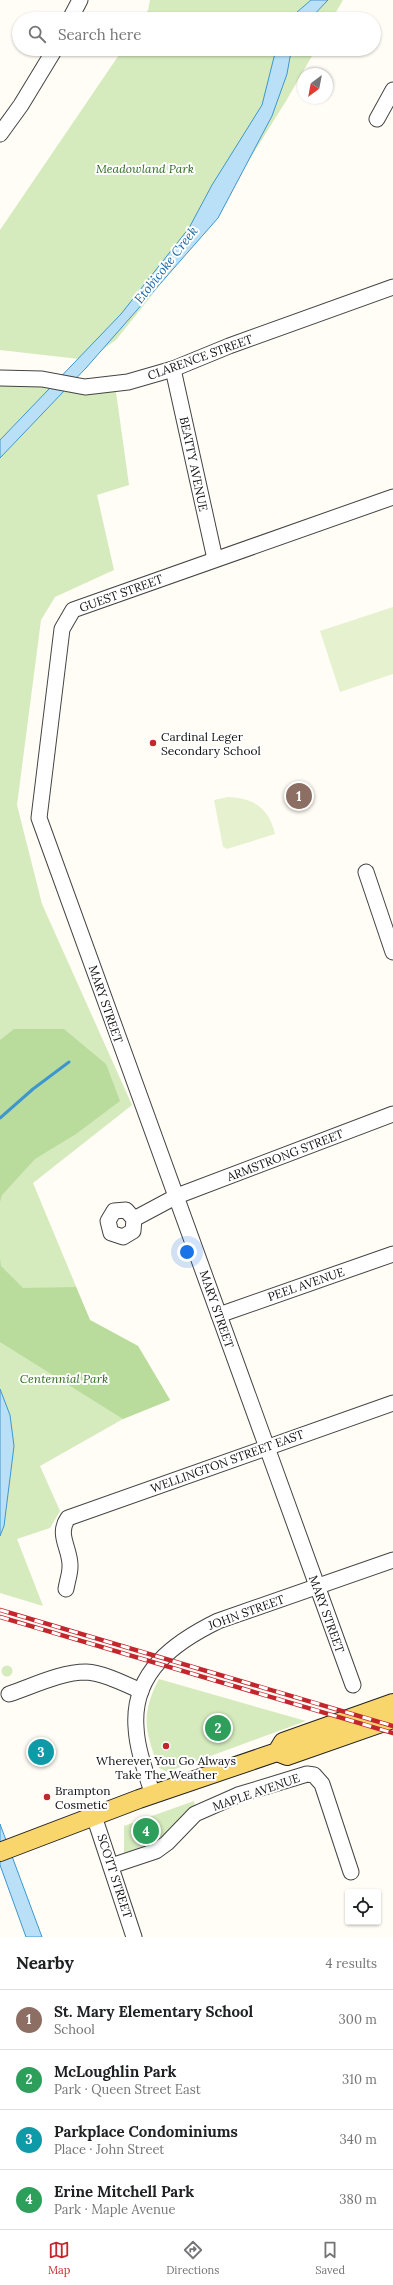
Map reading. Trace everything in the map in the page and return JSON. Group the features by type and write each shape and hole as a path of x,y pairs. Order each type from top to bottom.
{"main road":[{"path":"0,1852 153,1794 277,1752 283,1742 393,1703"},
{"path":"277,1752 287,1756 393,1718"}],"street":[{"path":"74,12 80,0"},
{"path":"0,134 21,105 51,56"},
{"path":"377,120 393,90"},
{"name":"CLARENCE STREET","path":"0,378 42,379 85,386 128,382 173,369 229,346 393,287"},
{"name":"BEATTY AVENUE","path":"173,369 215,559"},
{"name":"GUEST STREET","path":"65,888 39,818 62,629 73,610 393,497"},
{"path":"366,872 393,952"},
{"name":"MARY STREET","path":"65,888 129,1069 146,1110 177,1196 265,1447 353,1685"},
{"name":"ARMSTRONG STREET","path":"134,1219 177,1196 393,1114"},
{"name":"PEEL AVENUE","path":"219,1315 393,1254"},
{"name":"WELLINGTON STREET EAST","path":"66,1589 70,1566 63,1537 64,1524 68,1518 393,1402"},
{"name":"JOHN STREET","path":"153,1794 136,1734 136,1718 141,1691 151,1672 167,1652 195,1632 218,1621 393,1560"},
{"path":"9,1694 69,1674 87,1672 103,1676 141,1691"},
{"name":"MAPLE AVENUE","path":"111,1866 156,1851 195,1814 238,1795 307,1774 314,1775 322,1784 351,1872"},
{"name":"SCOTT STREET","path":"94,1816 134,1937"}],"green space":[{"path":"150,0 343,0 336,12 147,12"},
{"name":"Meadowland Park","path":"118,56 312,56 305,68 297,68 297,82 211,221 116,340 88,360 0,350 0,230"},
{"name":"Centennial Park","path":"21,381 77,390 116,392 129,485 97,495 114,570 55,597 41,620 17,805 42,904 132,1105 33,1183 90,1320 138,1346 170,1400 123,1419 40,1466 60,1511 50,1528 17,1539 43,1606 0,1593 0,383"},
{"path":"393,607 393,674 340,692 320,631"},
{"path":"228,797 253,802 259,806 269,817 275,834 227,849 223,847 214,800"},
{"path":"14,1029 64,1029 106,1064 120,1101 76,1134 35,1159 2,1195 0,1202 0,1040"},
{"path":"0,1258 1,1266 23,1288 76,1287 90,1320 138,1346 170,1400 123,1419 0,1342"},
{"path":"7,1665 11,1667 13,1671 11,1675 7,1677 3,1675 1,1671 3,1667"},
{"path":"159,1679 306,1721 167,1772 159,1768 150,1744 147,1724 149,1703"},
{"path":"194,1801 195,1806 189,1809 156,1842 124,1853 124,1826"}],"water":[{"path":"311,0 328,0 317,12 297,12"},
{"path":"274,56 290,56 287,74 272,116 218,218 86,368 0,458 0,440 121,314 189,228 212,185 262,105"},
{"path":"0,1389 10,1415 14,1446 4,1526 0,1536"},
{"path":"0,1824 42,1937 26,1937 0,1865"}],"waterway":[{"name":"Etobicoke Creek","path":"0,1118 33,1089 69,1062"}],"railway":[{"path":"0,1610 393,1726"},
{"path":"0,1617 393,1733"}],"place":[{"name":"Cardinal Leger Secondary School","path":"153,743"},
{"name":"St. Mary Elementary School","path":"299,796"},
{"name":"McLoughlin Park","path":"218,1728"},
{"name":"Wherever You Go Always Take The Weather","path":"166,1746"},
{"name":"Parkplace Condominiums","path":"41,1752"},
{"name":"Brampton Cosmetic","path":"47,1797"},
{"name":"Erine Mitchell Park","path":"146,1831"}]}
